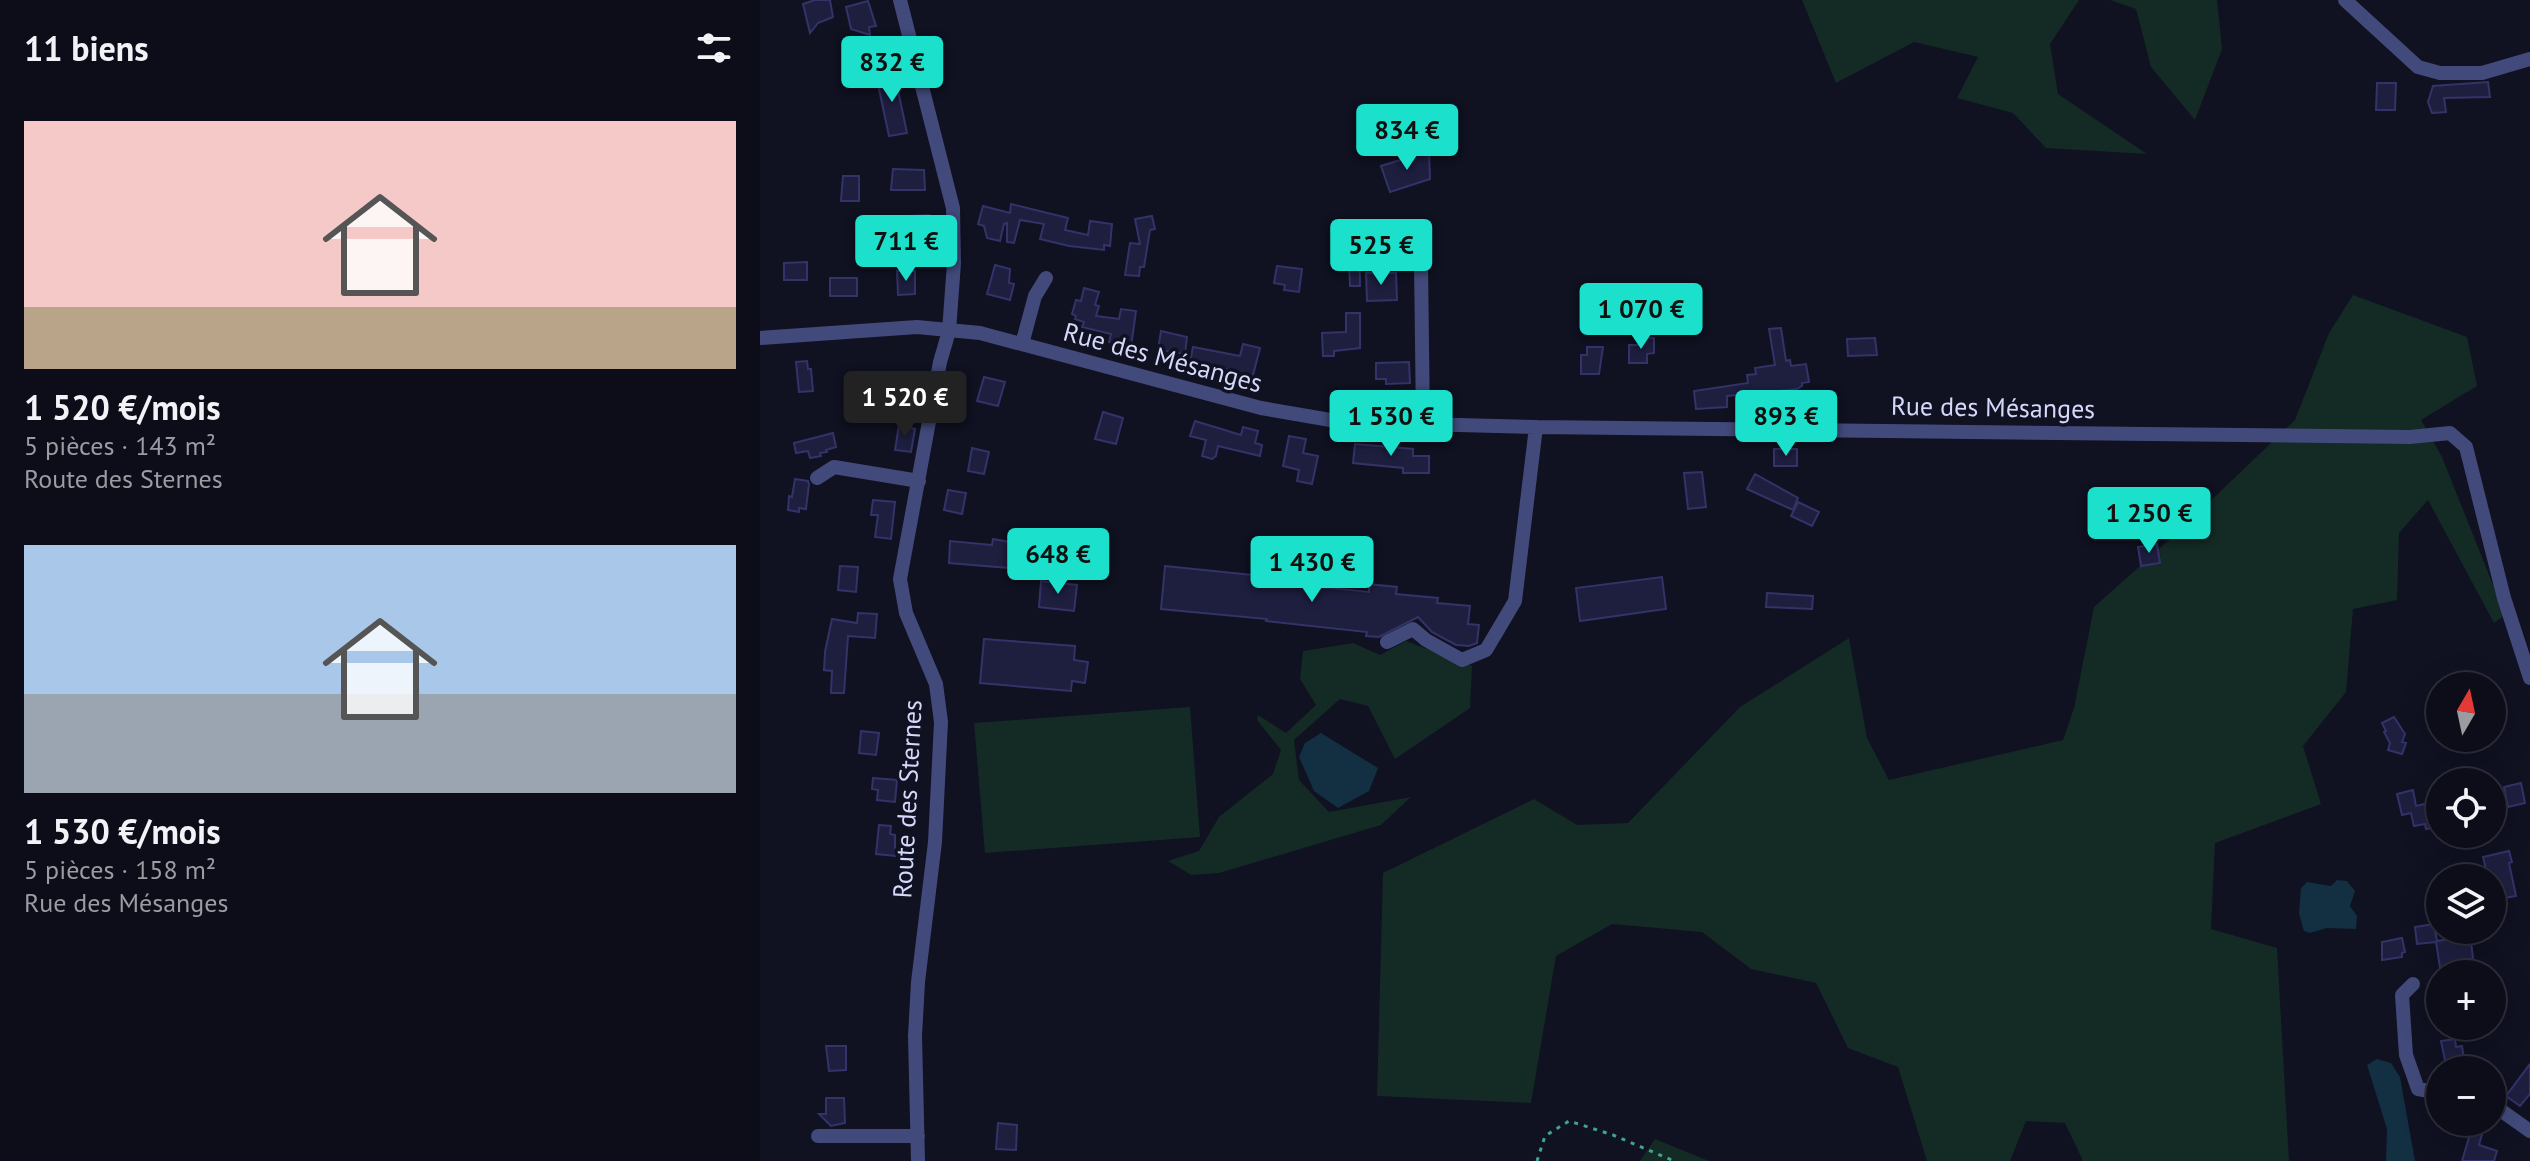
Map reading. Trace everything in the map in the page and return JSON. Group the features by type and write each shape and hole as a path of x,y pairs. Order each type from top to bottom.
{"street":[{"name":"Route des Sternes","path":"900,0 953,208 954,263 949,331 940,362 900,579 906,613 936,684 941,722 935,842 916,1009 918,1161"},
{"path":"2345,0 2418,67 2440,73 2482,73 2530,59"},
{"path":"1421,263 1423,424"},
{"path":"1022,344 1035,296 1046,278"},
{"name":"Rue des Mésanges","path":"760,338 917,327 980,333 1261,408 1342,422 2410,437 2450,433 2466,447 2504,598 2530,678"},
{"path":"1387,642 1413,629 1462,660 1486,650 1515,601 1536,427"},
{"path":"817,478 834,467 919,481"},
{"path":"2413,984 2402,995 2406,1055 2418,1089 2426,1090"},
{"path":"2506,1114 2530,1131"},
{"path":"818,1136 918,1136"}],"path":[{"path":"1537,1161 1545,1136 1569,1121 1613,1135 1674,1161"}],"green space":[{"path":"1802,0 2079,0 2050,44 2058,94 2147,154 2046,148 2013,113 1957,98 1978,57 1914,42 1836,83"},
{"path":"2110,0 2217,0 2222,49 2195,120 2151,67 2136,9"},
{"path":"2353,295 2467,337 2477,386 2421,420 2442,457 2505,615 2494,623 2428,500 2399,533 2397,600 2353,609 2346,692 2303,746 2321,804 2215,843 2211,929 2277,948 2289,1161 2083,1161 2065,1123 2026,1121 2010,1161 1927,1161 1898,1067 1848,1048 1816,983 1751,969 1702,932 1612,924 1556,956 1531,1103 1377,1096 1383,873 1534,799 1577,825 1628,823 1740,707 1849,638 1867,738 1889,780 2063,740 2074,708 2094,607 2295,420 2329,333"},
{"path":"1406,641 1472,666 1470,708 1395,759 1368,706 1340,699 1294,740 1299,780 1329,812 1411,797 1381,825 1219,873 1191,875 1168,861 1199,851 1219,817 1273,774 1281,750 1257,720 1258,715 1286,733 1316,705 1300,679 1303,651 1353,643 1380,655"},
{"path":"1190,707 1200,837 985,853 974,723"},
{"path":"1655,1139 1709,1161 1640,1161"}],"water":[{"path":"1321,733 1378,768 1369,791 1338,808 1314,791 1299,757 1305,743"},
{"path":"2337,880 2347,881 2355,891 2350,906 2357,916 2356,929 2304,931 2299,914 2301,888 2307,882 2331,886"},
{"path":"2377,1059 2391,1063 2400,1077 2415,1161 2386,1161 2387,1129 2367,1065"}],"building":[{"path":"830,0 833,17 818,23 810,33 803,4"},
{"path":"868,1 876,26 869,27 870,35 851,29 846,7"},
{"path":"894,71 907,133 889,136 876,75"},
{"path":"2488,82 2490,97 2444,98 2446,112 2432,113 2428,102 2433,86"},
{"path":"2377,83 2396,83 2395,110 2376,110"},
{"path":"1429,151 1430,179 1390,192 1381,166"},
{"path":"893,169 924,170 925,190 891,190"},
{"path":"843,176 859,176 859,201 841,201"},
{"path":"1011,204 1068,218 1065,230 1088,235 1090,221 1112,224 1110,246 1104,245 1104,250 1040,239 1044,224 1020,220 1014,243 1007,242 1007,223 1004,224 1000,241 987,238 984,226 978,224 983,206 1010,213"},
{"path":"929,215 929,236 912,236 911,216"},
{"path":"1152,216 1155,229 1150,230 1144,267 1140,267 1139,276 1125,275 1130,243 1140,244 1135,219"},
{"path":"1346,229 1359,229 1360,286 1350,286 1349,260 1339,260 1339,241 1346,241"},
{"path":"807,262 807,280 784,280 784,263"},
{"path":"995,265 1010,269 1009,283 1014,284 1010,300 987,294"},
{"path":"1277,266 1302,269 1299,292 1284,290 1285,285 1274,283"},
{"path":"897,271 915,271 915,294 898,295"},
{"path":"1366,273 1396,273 1397,300 1367,301"},
{"path":"830,278 857,278 857,296 830,296"},
{"path":"1084,288 1099,292 1096,316 1119,319 1121,309 1136,311 1131,347 1109,342 1111,334 1082,327 1084,322 1075,319 1076,316 1072,314 1076,300 1081,301"},
{"path":"1346,313 1360,313 1360,348 1334,351 1334,356 1323,356 1322,333 1346,332"},
{"path":"1781,328 1786,361 1790,360 1791,366 1806,364 1809,382 1802,383 1797,389 1727,396 1727,407 1696,409 1694,391 1748,383 1747,375 1756,374 1755,368 1775,365 1769,329"},
{"path":"1161,331 1187,337 1185,354 1158,350"},
{"path":"1640,338 1654,338 1654,353 1647,354 1647,363 1629,363 1629,345 1640,345"},
{"path":"1875,338 1877,355 1848,356 1847,339"},
{"path":"1243,344 1260,348 1252,379 1235,375 1236,371 1190,362 1193,347 1240,356"},
{"path":"1587,347 1603,347 1599,374 1581,374 1581,355 1587,355"},
{"path":"807,361 813,391 799,392 796,362"},
{"path":"1409,362 1410,383 1386,384 1386,379 1376,379 1376,363"},
{"path":"984,377 1005,382 998,406 977,401"},
{"path":"897,380 917,383 914,404 894,401"},
{"path":"1103,412 1123,418 1116,444 1095,439"},
{"path":"1195,421 1241,435 1243,427 1258,431 1255,443 1262,445 1260,456 1218,446 1212,459 1202,456 1206,440 1190,436"},
{"path":"899,425 915,429 911,452 895,450"},
{"path":"833,433 836,447 820,453 821,456 810,458 808,451 796,453 794,443"},
{"path":"1289,436 1306,439 1303,453 1318,456 1312,484 1297,481 1299,470 1283,466"},
{"path":"1355,444 1413,449 1413,456 1429,456 1429,473 1403,473 1403,468 1353,463"},
{"path":"972,448 989,452 984,474 968,471"},
{"path":"1774,449 1797,449 1797,466 1774,466"},
{"path":"1702,472 1706,507 1688,509 1684,473"},
{"path":"1755,474 1798,498 1793,510 1747,489"},
{"path":"795,479 808,481 809,484 806,509 799,508 799,512 788,510"},
{"path":"948,490 966,493 962,514 944,510"},
{"path":"873,500 895,502 891,539 875,537 878,515 871,515"},
{"path":"1798,502 1819,512 1812,526 1791,516"},
{"path":"993,539 1020,544 1019,555 1035,557 1034,570 949,563 950,541 992,545"},
{"path":"2157,544 2160,563 2141,566 2138,547"},
{"path":"840,566 858,567 856,592 838,590"},
{"path":"1165,566 1272,577 1271,582 1369,592 1369,584 1397,587 1396,594 1438,598 1437,603 1470,606 1468,624 1479,625 1477,643 1456,645 1432,632 1418,617 1379,637 1366,636 1367,632 1267,619 1161,609"},
{"path":"1662,577 1666,609 1580,621 1576,588"},
{"path":"1041,581 1077,585 1074,611 1039,607"},
{"path":"1767,593 1813,596 1812,609 1766,607"},
{"path":"858,613 877,614 875,638 848,636 844,693 831,693 832,671 824,670 832,619 857,623"},
{"path":"984,639 1075,646 1074,660 1088,662 1085,683 1072,681 1071,691 980,683"},
{"path":"2394,717 2405,734 2402,754 2388,750 2390,743 2382,723"},
{"path":"861,731 879,733 876,755 859,753"},
{"path":"873,778 897,780 895,802 877,800 878,790 872,789"},
{"path":"2521,783 2525,803 2508,807 2506,787"},
{"path":"2413,790 2416,806 2426,804 2426,829 2425,824 2414,826 2411,813 2402,815 2397,794"},
{"path":"879,825 891,826 890,834 895,835 895,856 876,854"},
{"path":"2509,851 2516,896 2506,898 2506,864 2485,864 2483,857"},
{"path":"2426,925 2426,943 2417,944 2415,927"},
{"path":"2402,938 2405,952 2402,957 2382,960 2382,942"},
{"path":"2436,944 2471,944 2473,958 2439,960"},
{"path":"2455,1040 2456,1047 2462,1046 2463,1056 2444,1056 2441,1041"},
{"path":"826,1046 846,1046 846,1070 829,1071"},
{"path":"2530,1064 2530,1094 2520,1106 2506,1096"},
{"path":"826,1098 844,1098 845,1123 831,1126 819,1114 826,1114"},
{"path":"998,1123 1017,1125 1016,1150 996,1149"},
{"path":"2469,1136 2482,1136 2479,1145 2497,1151 2494,1161 2462,1161"}]}
